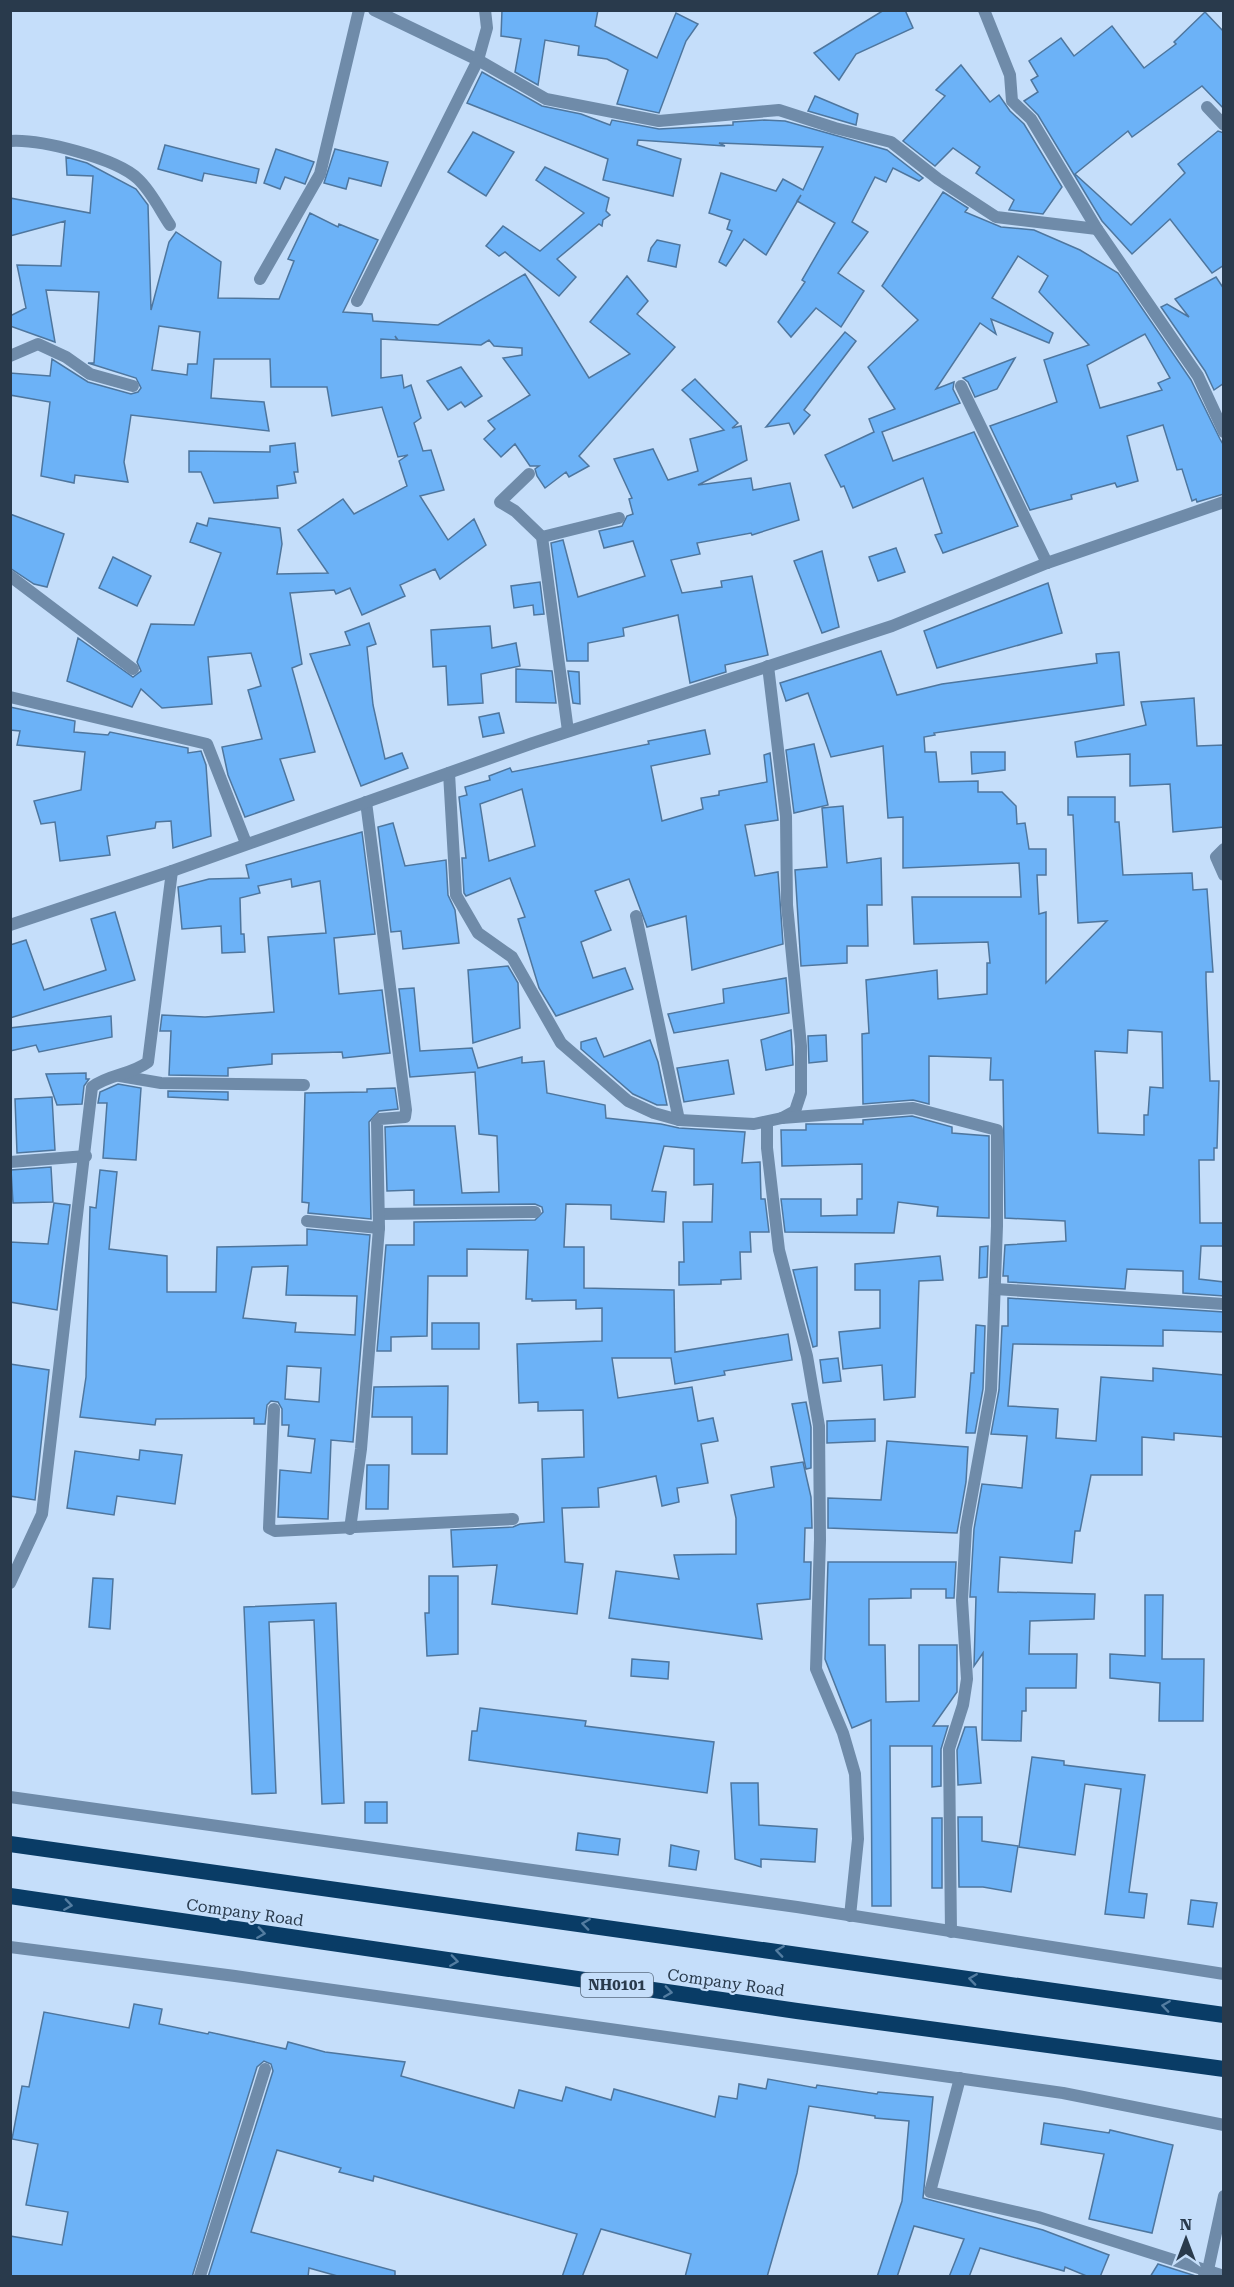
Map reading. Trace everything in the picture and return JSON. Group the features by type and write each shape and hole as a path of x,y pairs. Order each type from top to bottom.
{"highway":[{"path":"10,1844 1224,2015"},
{"name":"Company Road","path":"10,1896 797,2011 1224,2069"}],"street":[{"path":"260,279 320,174 359,10"},
{"path":"374,10 478,60 546,99 659,121 779,110 835,128 891,142 938,178 996,217 1097,229"},
{"path":"357,301 478,60 487,28 485,10"},
{"path":"984,10 1010,75 1012,101 1031,119 1097,229 1198,376 1224,432"},
{"path":"1207,107 1224,125"},
{"path":"10,141 22,140 87,152 137,178 170,225"},
{"path":"10,356 38,344 66,357 90,374 133,386"},
{"path":"961,386 1047,563"},
{"path":"529,474 500,502 515,511 542,537 568,731"},
{"path":"10,925 172,871 568,731 892,626 1047,563 1224,502"},
{"path":"542,537 619,518"},
{"path":"10,576 133,669"},
{"path":"768,666 786,816 787,905 801,1046 801,1093 795,1111 782,1118"},
{"path":"10,697 207,744 246,843"},
{"path":"449,773 456,895 478,933 512,957 561,1043 628,1101 654,1113 679,1120 754,1125 782,1118 913,1108 997,1130 991,1390 966,1528 962,1600 968,1679 963,1705 949,1749 951,1932"},
{"path":"350,1529 361,1449 379,1228 377,1122 380,1119 405,1117 406,1110 366,802"},
{"path":"1224,849 1216,857 1224,875"},
{"path":"10,1583 42,1514 86,1156 92,1087 103,1079 139,1069 148,1062 172,871"},
{"path":"636,916 679,1120"},
{"path":"119,1076 161,1083 304,1085"},
{"path":"767,1122 767,1148 779,1250 807,1356 819,1426 820,1540 816,1669 843,1733 855,1774 858,1839 850,1916"},
{"path":"10,1162 86,1156"},
{"path":"379,1214 535,1212"},
{"path":"307,1221 379,1228"},
{"path":"995,1289 1224,1304"},
{"path":"274,1408 269,1528 275,1531 513,1519"},
{"path":"10,1797 850,1916 1224,1974"},
{"path":"10,1947 1063,2093 1224,2124"},
{"path":"200,2277 265,2069"},
{"path":"960,2078 930,2192 1038,2217 1206,2273 1224,2276"},
{"path":"1206,2273 1224,2196"}],"building":[{"path":"502,10 598,10 595,26 657,58 676,13 698,24 686,41 659,113 617,104 628,70 607,59 578,55 579,46 545,40 538,85 515,72 521,39 501,36"},
{"path":"884,10 905,10 913,28 856,54 839,80 814,53"},
{"path":"1205,12 1224,32 1224,109 1202,86 1132,137 1128,131 1075,174 1131,225 1185,173 1178,164 1218,131 1224,133 1224,265 1212,273 1170,219 1132,254 1102,221 1038,115 1024,101 1038,92 1031,80 1038,76 1029,61 1061,38 1074,56 1112,26 1144,68 1176,44 1174,42"},
{"path":"961,65 990,102 999,95 1010,111 1024,124 1062,187 1043,214 1009,210 1014,200 976,173 980,167 953,148 935,166 903,141 945,96 936,90"},
{"path":"482,72 542,106 581,114 610,125 612,120 659,129 733,125 733,122 764,120 785,121 887,150 923,178 919,181 893,168 886,182 875,177 852,222 868,232 838,273 864,291 841,327 816,308 791,337 778,322 805,282 802,280 835,223 797,201 766,255 744,239 726,266 719,262 732,231 727,229 730,220 709,213 721,173 776,191 783,179 803,190 823,147 719,143 725,146 638,140 637,145 681,159 673,196 603,180 608,159 467,103"},
{"path":"815,96 858,114 856,125 808,111"},
{"path":"473,132 514,152 486,196 448,172"},
{"path":"165,145 259,169 256,183 204,173 202,181 158,169"},
{"path":"276,149 314,162 305,184 285,177 280,189 264,183"},
{"path":"335,149 388,162 381,186 349,178 346,189 324,183"},
{"path":"66,157 87,163 136,189 148,205 151,310 169,242 176,232 221,262 218,298 279,299 294,261 288,259 310,213 338,227 339,224 378,240 343,312 372,314 373,321 438,325 525,274 589,378 630,354 590,322 627,276 648,301 637,314 675,347 579,456 589,466 569,477 566,472 545,488 535,469 539,466 530,466 515,444 501,457 484,439 495,429 488,421 530,395 503,358 522,355 522,348 494,346 489,340 481,345 398,340 395,336 397,340 381,339 381,378 402,375 404,388 411,385 421,418 414,423 423,451 431,450 444,490 420,496 448,540 474,519 486,545 440,579 435,569 400,585 405,596 362,615 350,588 336,594 334,590 290,593 302,664 292,668 315,752 280,759 294,800 245,817 228,775 222,747 262,739 248,690 261,686 251,653 208,657 212,704 162,708 141,689 132,707 67,681 78,638 133,677 141,671 137,662 151,624 194,625 221,553 190,542 197,523 207,526 209,518 280,528 282,544 277,574 328,573 298,530 343,499 354,514 407,486 399,461 408,455 398,457 382,407 332,416 327,387 271,387 270,359 214,359 211,398 264,402 269,431 131,415 124,462 128,482 75,475 74,483 41,476 50,402 10,395 10,373 50,376 52,359 88,382 131,394 138,392 141,388 136,378 88,363 94,363 99,292 46,290 55,342 10,326 10,316 26,308 17,265 61,266 65,221 10,236 10,198 90,213 93,176 67,175","holes":["159,326 200,332 197,364 188,364 187,375 152,370"]},
{"path":"545,167 609,198 606,211 610,215 603,220 602,226 599,224 557,259 576,277 559,296 505,252 499,256 486,246 503,226 540,251 584,213 536,180"},
{"path":"943,192 968,208 965,212 1001,227 1034,230 1080,250 1118,273 1191,380 1224,446 1224,494 1197,502 1196,499 1192,501 1182,469 1177,470 1163,425 1127,436 1138,481 1117,487 1115,483 1071,495 1072,499 1030,510 990,426 1057,402 1044,360 1089,345 1039,292 1048,276 1018,256 992,298 1053,333 1049,343 991,319 996,334 980,323 936,389 954,382 953,389 960,403 882,432 893,461 974,432 1018,526 943,553 935,535 942,533 923,478 853,508 844,486 841,487 825,455 874,432 869,419 895,409 868,367 918,320 882,286","holes":["1145,334 1170,378 1158,383 1162,390 1100,408 1087,365"]},
{"path":"657,240 680,245 676,267 648,261 651,248"},
{"path":"1216,277 1224,289 1224,383 1214,390 1205,371 1161,307 1167,304 1189,317 1175,299"},
{"path":"845,332 856,341 804,410 810,415 794,434 789,423 766,427"},
{"path":"1015,358 997,389 975,397 968,382 963,378"},
{"path":"461,367 482,396 465,407 461,402 448,410 427,381"},
{"path":"695,379 738,423 732,428 741,426 747,460 698,485 751,478 753,490 790,483 799,520 752,535 751,533 697,543 700,554 671,560 682,593 722,587 721,581 752,576 768,655 725,665 726,672 690,683 678,615 623,628 624,636 588,643 588,661 567,661 551,543 563,540 578,597 645,576 633,541 604,548 599,531 622,526 627,516 633,514 629,499 632,498 614,459 653,449 668,480 698,471 690,439 724,430 682,390"},
{"path":"295,443 298,472 294,472 296,483 277,486 278,498 214,503 201,472 189,472 189,451 270,452 270,446"},
{"path":"10,514 64,534 47,587 34,584 10,568"},
{"path":"896,548 905,572 878,581 869,557"},
{"path":"822,551 839,627 822,633 794,561"},
{"path":"113,557 151,576 137,606 99,588"},
{"path":"540,582 544,614 534,615 533,605 514,608 511,586"},
{"path":"1048,583 1062,633 937,668 924,631"},
{"path":"369,623 376,644 367,647 373,705 385,759 402,753 408,768 361,786 310,654 350,645 345,632"},
{"path":"490,626 492,648 516,643 520,666 481,674 483,703 448,705 446,666 433,667 431,630"},
{"path":"881,651 897,695 942,684 1097,663 1096,654 1119,652 1124,705 934,733 935,735 924,737 925,752 936,752 939,782 978,781 978,792 1002,792 1016,806 1017,824 1025,823 1029,849 1046,849 1046,875 1037,875 1039,914 1046,912 1046,983 1107,921 1078,923 1073,815 1068,815 1068,797 1115,797 1115,822 1119,822 1123,875 1192,873 1193,890 1207,889 1213,972 1206,972 1210,1081 1219,1081 1217,1148 1214,1148 1214,1160 1199,1160 1200,1223 1224,1223 1224,1246 1201,1246 1199,1279 1224,1282 1224,1296 1183,1293 1183,1271 1127,1269 1125,1289 1008,1282 1008,1276 1003,1276 1005,1245 1066,1241 1065,1221 1005,1218 1003,1080 990,1080 991,1058 929,1056 929,1104 913,1100 863,1104 862,1034 869,1033 866,980 937,970 938,999 987,994 987,963 990,963 988,942 914,944 912,897 1021,897 1019,863 903,868 903,817 888,818 883,746 831,757 808,693 786,701 780,683","holes":["1128,1030 1162,1032 1163,1088 1150,1087 1148,1115 1144,1115 1144,1135 1098,1133 1095,1051 1127,1053"]},
{"path":"516,669 552,671 556,703 516,702"},
{"path":"568,671 579,672 580,704 573,703"},
{"path":"1194,698 1197,746 1224,745 1224,827 1173,832 1170,784 1130,786 1130,754 1077,757 1075,742 1146,725 1141,702"},
{"path":"10,707 75,721 74,732 108,735 110,732 188,748 188,753 201,751 206,765 211,836 173,848 171,821 156,822 155,828 107,836 110,855 60,861 55,822 41,824 34,801 81,790 85,752 17,745 20,731 10,730"},
{"path":"499,713 504,733 483,737 479,717"},
{"path":"705,730 710,754 651,766 662,821 703,809 701,798 719,795 719,791 767,782 764,755 770,753 778,820 745,825 755,876 778,872 783,944 692,970 686,916 647,927 629,879 595,891 611,930 581,942 593,978 625,968 633,989 556,1016 539,988 518,919 525,917 510,878 466,896 464,893 462,858 466,858 459,797 467,795 465,787 490,780 489,776 510,768 512,772 649,744 648,741","holes":["522,789 535,846 489,861 480,804"]},
{"path":"814,744 828,805 794,813 786,750"},
{"path":"971,752 1005,752 1005,770 972,774"},
{"path":"843,806 847,863 881,858 882,905 867,905 868,946 847,946 847,963 801,966 795,870 827,867 822,808"},
{"path":"393,823 405,866 446,860 448,895 455,910 459,943 403,949 401,931 391,932 378,827"},
{"path":"362,832 375,934 334,938 339,994 382,990 390,1053 343,1058 342,1052 272,1054 272,1064 228,1068 228,1076 169,1075 171,1031 160,1031 162,1015 205,1017 274,1012 268,937 326,933 320,881 292,887 291,879 258,886 260,893 240,898 241,934 244,934 245,952 222,953 221,926 182,929 178,887 209,879 249,878 246,865"},
{"path":"115,912 135,980 10,1018 10,945 26,940 44,990 106,970 91,919"},
{"path":"508,966 518,983 520,1028 473,1043 468,970"},
{"path":"786,978 789,1013 674,1033 668,1014 724,1003 723,989"},
{"path":"414,988 420,1051 472,1048 478,1068 522,1057 522,1063 544,1061 547,1093 605,1105 606,1118 679,1128 745,1132 742,1163 760,1162 761,1199 765,1199 769,1232 750,1232 751,1252 740,1252 741,1279 721,1280 721,1284 679,1285 679,1262 684,1262 683,1222 712,1222 713,1184 694,1185 694,1149 664,1146 652,1191 666,1192 664,1222 611,1219 611,1205 566,1204 564,1247 584,1247 584,1288 674,1290 675,1352 788,1334 792,1360 724,1371 725,1375 675,1384 671,1358 612,1358 618,1398 692,1387 698,1421 713,1418 718,1441 701,1444 708,1483 677,1488 679,1502 662,1506 656,1476 598,1488 599,1507 562,1508 565,1562 583,1564 577,1614 492,1604 497,1565 453,1567 451,1530 513,1527 520,1524 544,1522 542,1459 584,1457 583,1410 538,1411 538,1402 519,1403 517,1344 602,1341 602,1308 576,1309 576,1300 532,1301 532,1299 526,1299 528,1250 467,1249 467,1276 428,1276 427,1336 391,1337 391,1351 377,1351 386,1245 414,1245 414,1222 535,1220 543,1212 542,1207 535,1204 414,1205 414,1190 387,1191 385,1127 455,1126 462,1193 499,1192 497,1136 479,1134 475,1072 410,1077 399,989"},
{"path":"111,1016 112,1037 39,1052 36,1045 10,1051 10,1028"},
{"path":"791,1030 793,1065 766,1070 761,1040"},
{"path":"826,1035 827,1061 809,1063 808,1036"},
{"path":"596,1038 604,1057 650,1040 658,1062 667,1105 657,1105 633,1094 581,1049 581,1042"},
{"path":"728,1060 734,1094 684,1102 677,1068"},
{"path":"86,1073 86,1079 89,1079 84,1086 82,1104 57,1105 46,1074"},
{"path":"118,1084 141,1088 136,1160 103,1158 107,1103 98,1103 100,1092"},
{"path":"395,1088 398,1109 379,1111 369,1122 371,1219 308,1213 309,1203 302,1202 305,1093 367,1092 367,1089"},
{"path":"168,1091 228,1092 228,1100 168,1097"},
{"path":"52,1097 55,1150 17,1153 15,1099"},
{"path":"912,1116 952,1127 952,1133 989,1136 989,1218 937,1216 938,1207 898,1202 894,1233 785,1232 781,1199 821,1199 821,1216 857,1215 857,1199 862,1199 862,1164 782,1166 781,1130 806,1130 806,1124 863,1124 863,1120"},
{"path":"51,1167 53,1202 13,1203 11,1170"},
{"path":"100,1170 117,1172 109,1249 167,1256 167,1292 216,1292 217,1247 307,1245 307,1229 370,1235 353,1442 331,1440 328,1519 278,1517 280,1470 311,1473 315,1439 288,1436 289,1425 282,1425 282,1409 278,1402 271,1401 267,1405 265,1424 254,1424 254,1418 156,1419 155,1425 80,1417 86,1377 90,1207 96,1208","holes":["288,1266 286,1295 357,1296 355,1335 295,1332 296,1323 243,1318 252,1267","287,1366 321,1368 319,1402 285,1399"]},
{"path":"54,1203 70,1205 57,1310 10,1302 10,1242 48,1244"},
{"path":"988,1246 987,1277 979,1278 980,1247"},
{"path":"940,1256 943,1280 919,1281 915,1397 884,1400 882,1365 843,1369 839,1332 880,1328 880,1290 855,1290 855,1264"},
{"path":"817,1267 817,1346 813,1347 793,1270"},
{"path":"1008,1298 1224,1312 1224,1332 1163,1330 1163,1346 1013,1344 1008,1406 1058,1409 1056,1438 1096,1441 1101,1377 1153,1381 1153,1368 1224,1375 1224,1437 1174,1433 1174,1440 1142,1437 1142,1475 1091,1475 1080,1531 1075,1531 1072,1563 1000,1557 998,1592 1095,1594 1094,1619 1030,1621 1029,1654 1077,1654 1076,1688 1026,1688 1026,1711 1022,1711 1021,1741 982,1740 983,1653 974,1666 976,1597 970,1597 974,1529 982,1484 1022,1488 1027,1436 991,1434 999,1390 1002,1326 1008,1326"},
{"path":"432,1323 479,1323 479,1349 432,1349"},
{"path":"976,1325 985,1326 983,1389 975,1433 966,1433 971,1373 974,1373"},
{"path":"838,1358 841,1381 823,1383 820,1360"},
{"path":"10,1364 49,1370 35,1500 10,1496"},
{"path":"448,1386 447,1454 412,1454 412,1417 372,1417 374,1387"},
{"path":"806,1402 811,1427 811,1468 806,1469 792,1404"},
{"path":"875,1419 875,1441 827,1443 827,1421"},
{"path":"887,1441 968,1447 966,1482 957,1533 828,1528 828,1498 881,1500"},
{"path":"140,1450 182,1455 175,1504 117,1496 114,1515 67,1508 75,1451 139,1460"},
{"path":"803,1462 811,1497 812,1528 805,1528 804,1562 811,1562 810,1599 757,1604 762,1639 609,1618 616,1571 679,1579 674,1555 736,1554 736,1518 731,1495 774,1487 771,1467"},
{"path":"367,1465 389,1465 388,1509 366,1509"},
{"path":"828,1562 956,1562 954,1598 946,1598 946,1589 911,1589 911,1598 869,1599 869,1645 885,1645 886,1702 919,1701 919,1645 957,1645 957,1692 933,1726 948,1726 941,1749 941,1786 932,1787 932,1746 890,1746 891,1906 872,1906 871,1720 852,1728 825,1659"},
{"path":"429,1576 458,1576 458,1654 427,1656 425,1613 429,1613"},
{"path":"93,1578 113,1579 110,1629 89,1627"},
{"path":"1145,1595 1163,1595 1162,1659 1204,1659 1203,1721 1159,1721 1160,1683 1110,1678 1110,1654 1145,1656"},
{"path":"336,1603 344,1803 322,1804 314,1620 269,1622 276,1793 252,1794 244,1607"},
{"path":"632,1659 669,1662 668,1679 631,1676"},
{"path":"480,1708 586,1721 585,1726 714,1742 707,1793 469,1760 472,1731 477,1731"},
{"path":"965,1727 976,1727 981,1783 958,1785 957,1750"},
{"path":"1032,1757 1064,1761 1064,1765 1145,1775 1129,1892 1147,1894 1144,1918 1105,1914 1121,1789 1085,1784 1075,1855 1019,1847"},
{"path":"731,1783 758,1783 759,1825 817,1829 815,1862 761,1859 761,1867 735,1859"},
{"path":"365,1802 387,1802 387,1823 365,1823"},
{"path":"958,1817 982,1817 982,1841 1018,1846 1011,1892 983,1887 959,1887"},
{"path":"932,1818 942,1818 942,1888 932,1888"},
{"path":"578,1833 620,1839 618,1855 576,1850"},
{"path":"671,1845 699,1851 696,1870 669,1866"},
{"path":"1191,1900 1217,1903 1213,1927 1188,1924"},
{"path":"134,2004 162,2009 159,2024 208,2034 209,2032 286,2049 288,2042 325,2052 405,2062 401,2076 514,2108 519,2090 562,2101 566,2087 611,2100 614,2089 715,2117 719,2096 737,2099 739,2084 766,2089 768,2079 816,2088 817,2085 877,2094 878,2092 933,2097 923,2198 1043,2230 1109,2255 1100,2277 1089,2277 1065,2267 1064,2271 980,2248 969,2277 949,2277 964,2239 914,2226 897,2277 877,2277 902,2201 909,2121 875,2118 875,2116 809,2106 797,2173 767,2277 685,2277 691,2254 601,2229 582,2277 562,2277 577,2234 374,2176 373,2181 339,2172 341,2168 277,2150 251,2232 395,2271 395,2277 341,2277 309,2268 308,2277 208,2277 273,2071 271,2064 264,2061 257,2067 192,2277 10,2277 10,2236 62,2245 68,2212 26,2205 38,2144 12,2139 22,2086 29,2087 44,2012 129,2028"},
{"path":"1044,2123 1109,2133 1110,2130 1173,2145 1152,2233 1089,2219 1104,2154 1041,2144"},
{"path":"1158,2264 1196,2276 1196,2277 1150,2277"}]}
